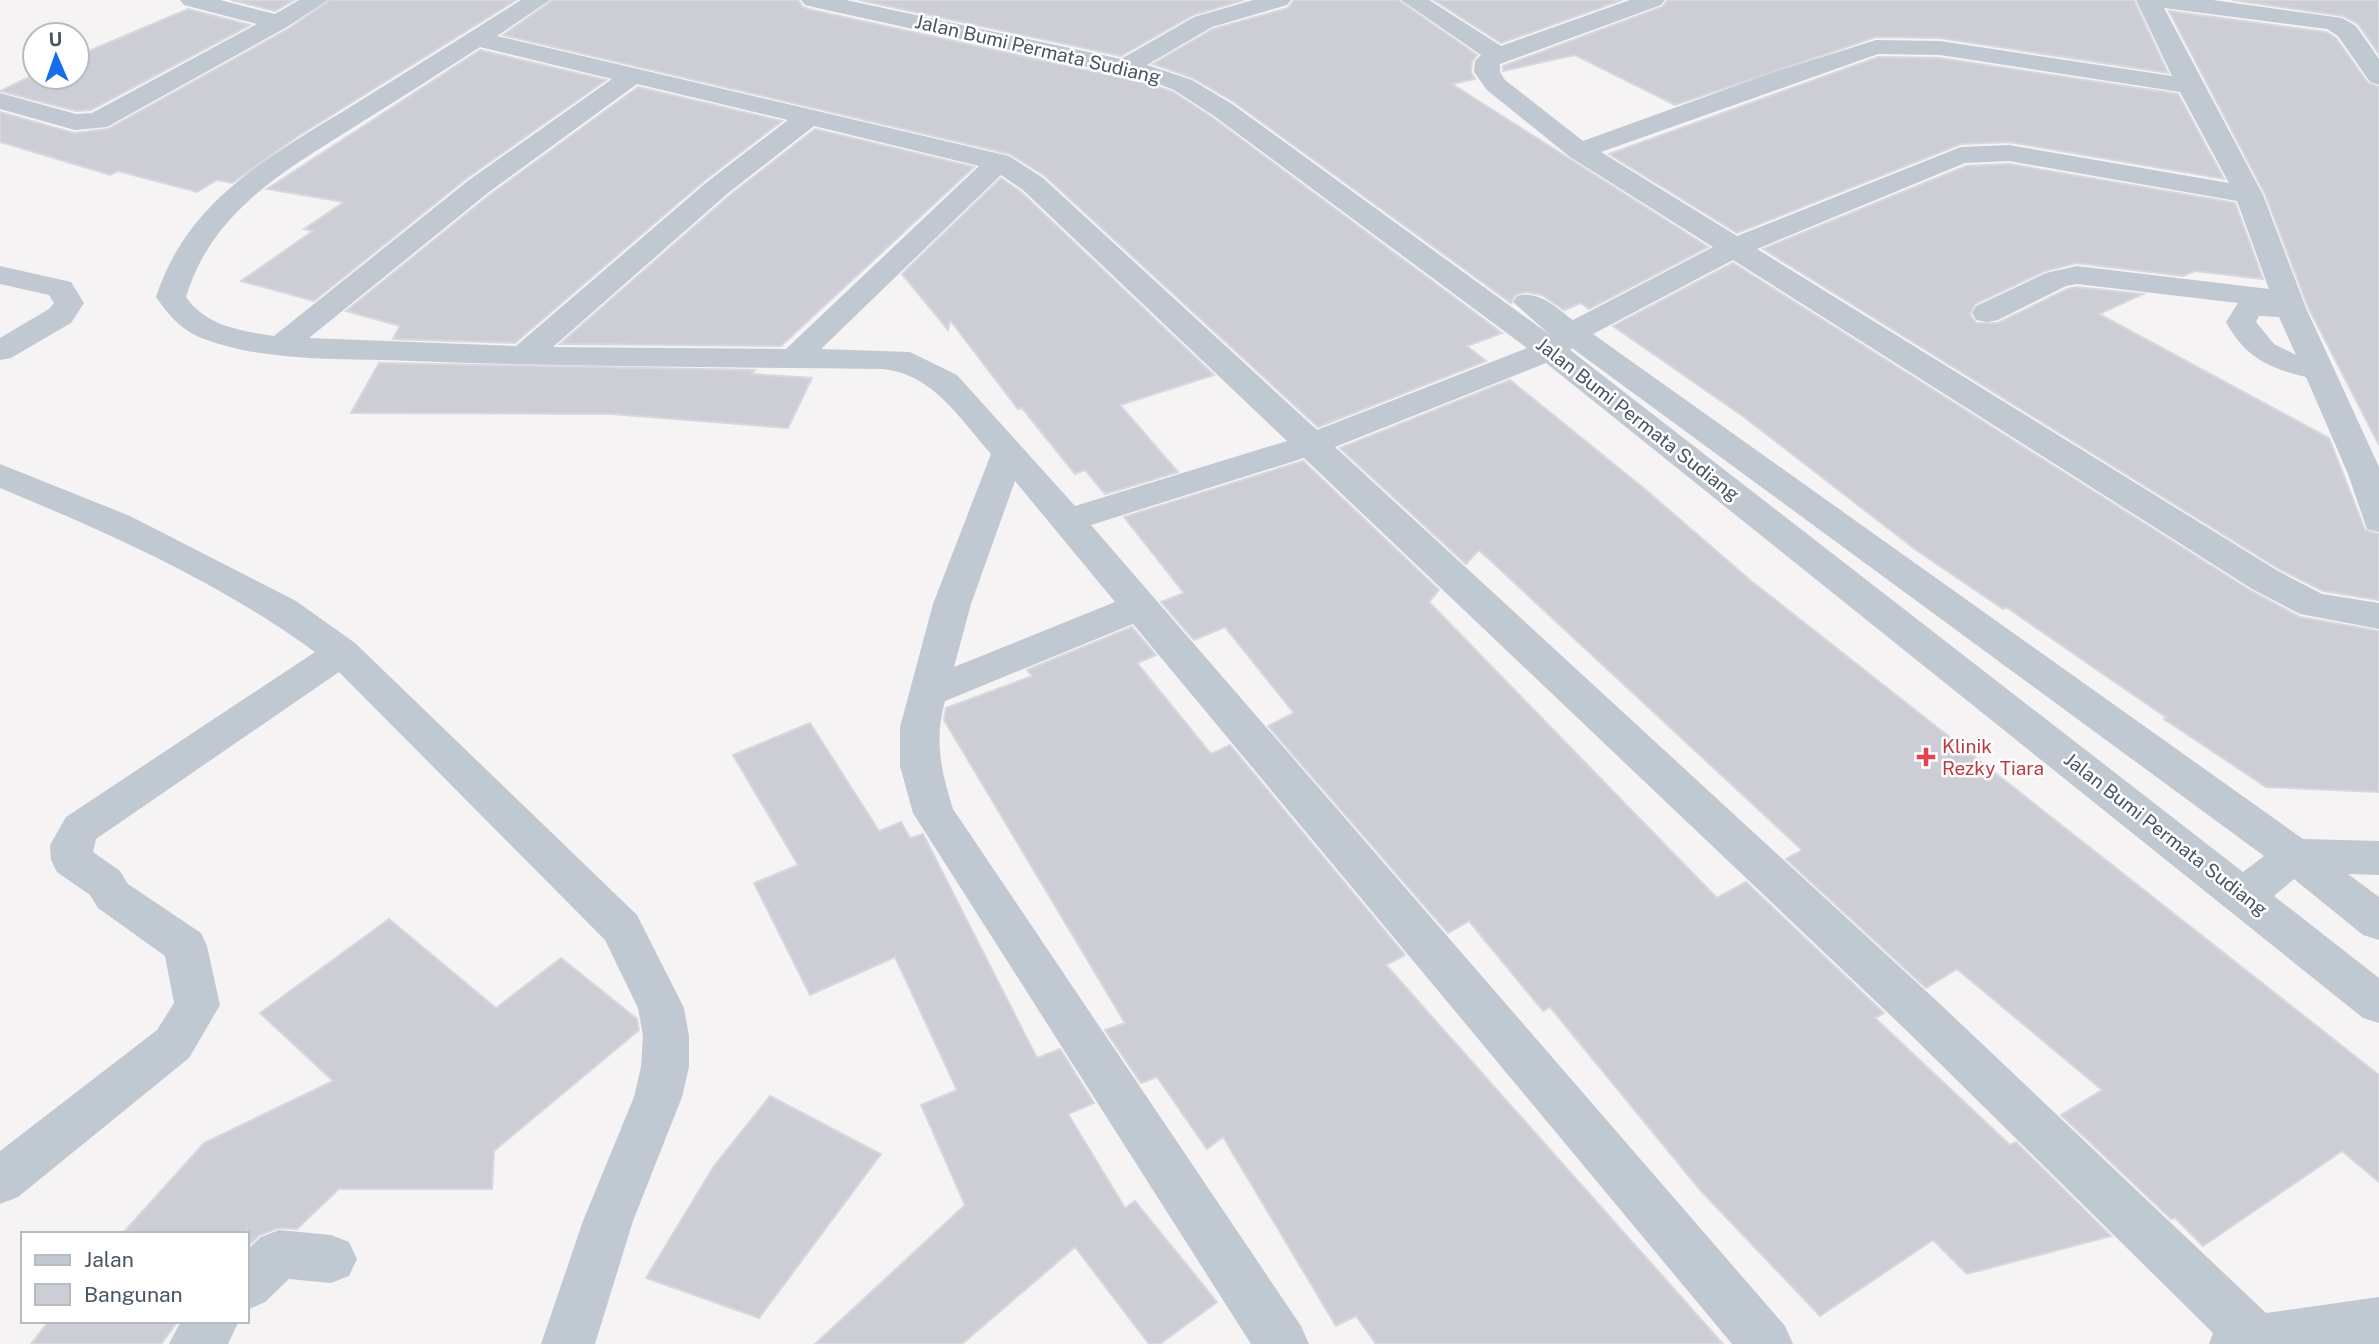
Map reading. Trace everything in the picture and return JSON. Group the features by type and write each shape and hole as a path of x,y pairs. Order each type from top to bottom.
{"street":[{"path":"192,0 278,22"},
{"path":"0,101 75,122 98,121 316,0"},
{"path":"538,0 255,178 220,210 174,283 171,297 179,312 203,328 233,339 280,346 524,356 883,359 910,362 931,372 946,382 1068,520 1766,1344"},
{"name":"Jalan Bumi Permata Sudiang","path":"813,0 1127,66 1182,85 1223,110 1561,341 2294,855 2379,922"},
{"name":"Jalan Bumi Permata Sudiang","path":"903,0 1160,48 1185,60 1224,85 1561,341 2379,1004"},
{"path":"1127,66 1212,18 1279,0"},
{"path":"1413,0 1498,55"},
{"path":"1653,0 1498,55 1488,61 1485,67 1496,85 1580,151 2265,580 2312,605 2379,616"},
{"path":"2148,0 2190,86 2249,195 2289,304 2317,370 2346,428 2379,521"},
{"path":"2158,0 2230,4 2339,25 2347,31 2379,77"},
{"path":"476,39 999,162 1033,184 1924,1018 2249,1342 2379,1322"},
{"path":"1580,151 1780,78 1884,46 1940,48 2190,86"},
{"path":"280,346 479,186 632,76"},
{"path":"524,356 718,188 809,117"},
{"path":"1068,520 1309,445 1561,341 1735,247 1961,155 1981,152 2008,153 2249,195"},
{"path":"795,357 999,162"},
{"path":"0,275 60,288 69,303 60,316 0,351"},
{"path":"1987,313 2057,279 2077,275 2289,304"},
{"path":"2289,304 2247,310 2241,323 2257,347 2270,357 2317,370"},
{"path":"1009,452 952,604 916,736 919,767 934,813 1282,1344"},
{"path":"0,475 118,524 284,610 342,652 621,928 661,1008 666,1036 665,1067 657,1097 608,1221 568,1344"},
{"path":"928,693 1139,607"},
{"path":"0,1181 173,1044 197,1005 185,946 113,896 106,883 72,860 71,845 81,828 342,652"},
{"path":"2244,896 2294,855 2379,858"},
{"path":"248,1284 279,1254 331,1259"},
{"path":"196,1344 212,1323"}],"building":[{"path":"231,0 294,0 275,11"},
{"path":"330,0 516,0 298,136 232,183 217,180 197,192 118,171 110,175 0,142 0,112 74,133 108,129 288,29"},
{"path":"553,0 798,0 803,7 812,10 1150,84 1173,92 1213,118 1502,333 1467,346 1486,361 1318,427 1045,176 1010,154 503,35"},
{"path":"859,0 1244,0 1193,15 1121,56"},
{"path":"1294,0 1398,0 1477,55 1472,61 1471,72 1475,79 1452,84 1708,247 1589,309 1581,303 1564,310 1542,295 1526,292 1515,295 1511,303 1234,102 1193,78 1153,64 1213,29 1288,8"},
{"path":"1434,0 1622,0 1501,43"},
{"path":"1668,0 2134,0 2168,73 1940,38 1876,37 1675,105 1575,55 1503,71 1503,66 1662,7"},
{"path":"2232,0 2379,0 2379,54 2358,24 2343,16"},
{"path":"188,9 250,25 91,110 76,111 0,91 21,81 21,91 91,91 91,50"},
{"path":"2169,11 2326,32 2336,38 2368,83 2379,87 2379,445 2308,307 2265,194"},
{"path":"480,50 606,80 467,178 314,301 241,281 313,231 304,229 344,202 267,189"},
{"path":"1878,57 1940,58 2178,94 2224,179 2009,142 1961,144 1737,233 1609,154"},
{"path":"638,87 782,121 705,180 515,343 393,339 400,326 346,311 491,194"},
{"path":"815,129 974,167 781,346 560,344 729,196"},
{"path":"2009,164 2235,203 2263,279 2195,271 2183,276 2076,263 2045,271 1975,304 1970,314 1976,323 1998,323 2067,289 2077,287 2143,294 2099,314 2329,438 2365,530 2379,534 2379,600 2323,591 2279,569 1763,249 1966,166"},
{"path":"1001,178 1021,192 1214,375 1120,405 1178,472 1105,494 1085,470 1075,474 1022,408 1018,409 950,320 948,330 902,274"},
{"path":"1733,263 2251,591 2300,617 2379,631 2379,792 2266,787 2164,719 2167,718 2006,607 2003,609 1916,550 1744,417 1613,326"},
{"path":"379,363 755,370 751,374 812,378 788,428 611,414 351,413"},
{"path":"1510,380 1646,490 1750,580 2379,1075 2379,1182 2342,1151 2203,1246 2061,1115 2102,1090 1957,969 1926,988 1786,859 1802,850 1479,550 1466,564 1340,448"},
{"path":"1303,461 1439,590 1429,602 1717,898 1746,882 1884,1013 1875,1018 2010,1145 2016,1142 2111,1236 1967,1274 1933,1240 1820,1316 1701,1191 1550,1007 1543,1011 1469,921 1448,933 1268,726 1294,713 1225,627 1194,640 1161,602 1184,593 1124,517"},
{"path":"1132,627 1156,655 1137,663 1211,754 1230,745 1405,955 1386,965 1723,1344 1376,1344 1356,1316 1336,1326 1223,1137 1207,1149 1157,1077 1141,1083 1105,1030 1125,1023 944,720 946,708 1032,676 1027,670"},
{"path":"810,723 879,831 901,822 910,838 923,834 1037,1058 1060,1049 1094,1103 1068,1114 1125,1208 1135,1201 1217,1302 1160,1344 1149,1344 1075,1247 962,1344 815,1344 965,1205 921,1105 957,1090 895,957 810,995 754,883 798,865 733,755"},
{"path":"389,919 496,1008 561,958 637,1019 639,1030 494,1151 492,1189 339,1189 297,1229 278,1228 260,1235 248,1246 247,1231 124,1232 204,1143 333,1081 260,1013"},
{"path":"770,1096 881,1154 759,1318 646,1278 714,1166"},
{"path":"47,1323 177,1323 161,1344 31,1344"}],"place":[{"name":"Klinik Rezky Tiara","path":"1926,757"}]}
